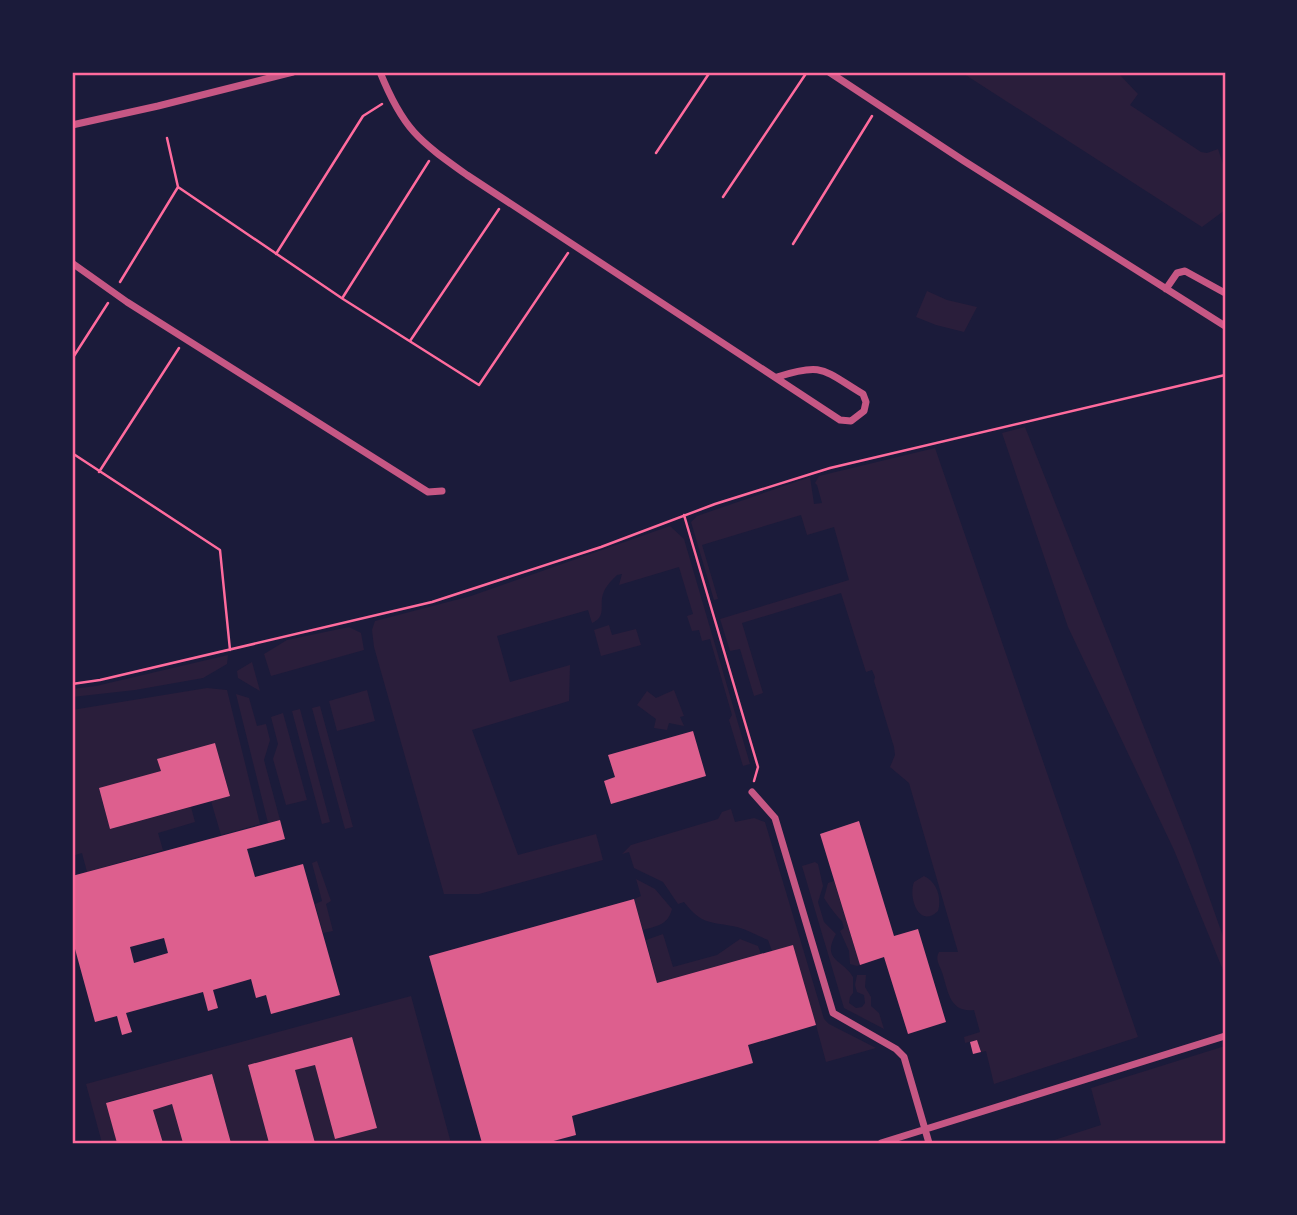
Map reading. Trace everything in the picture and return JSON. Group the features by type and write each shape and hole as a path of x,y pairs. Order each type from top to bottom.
{"street":[{"path":"72,125 293,72"},
{"path":"380,72 406,125 435,152 841,420 851,421 864,411 866,402 863,394 821,368 806,368 777,377"},
{"path":"829,72 1225,326"},
{"path":"72,263 114,293 428,492 442,491"},
{"path":"1166,289 1177,273 1185,271 1225,293"},
{"path":"752,792 775,818 833,1013 900,1052 906,1063 929,1143"},
{"path":"881,1143 1225,1036"}],"path":[{"path":"656,153 710,72"},
{"path":"723,197 807,72"},
{"path":"276,254 363,116 391,99"},
{"path":"793,244 879,104"},
{"path":"167,138 178,187 342,299 479,385 573,245"},
{"path":"342,299 435,152"},
{"path":"72,359 178,187"},
{"path":"410,341 505,200"},
{"path":"99,472 185,338"},
{"path":"72,684 100,680 432,602 830,468 1225,375"},
{"path":"72,453 220,550 230,650"},
{"path":"684,515 758,767 752,792"}],"shaded area":[{"path":"961,72 1119,72 1138,94 1130,105 1201,152 1218,149 1225,170 1225,210 1202,227"},
{"path":"927,291 947,300 977,307 964,332 916,317"},
{"path":"1025,427 1191,846 1225,942 1225,975 1174,850 1068,627 1002,433"},
{"path":"935,448 1138,1037 994,1084 986,1051 981,1052 977,1040 965,1043 964,1037 980,1032 974,1010 959,1008 954,1004 938,962 939,952 958,952 909,783 890,767 895,755 894,747 875,677 872,670 866,672 841,593 742,623 763,693 754,696 740,649 730,651 720,619 849,580 834,527 807,535 801,515 702,545 718,599 714,600 691,522 697,516 810,477 814,504 822,503 815,483 819,476"},
{"path":"670,526 684,539 750,764 743,766 729,720 732,715 710,639 702,641 699,630 692,631 687,616 693,614 679,567 619,585 622,574 617,575 604,591 601,614 592,623 588,610 497,636 510,682 570,665 569,701 472,730 518,855 596,834 603,860 479,894 444,894 374,647 372,630 375,621 471,596"},
{"path":"609,625 612,635 636,629 641,645 601,656 594,630"},
{"path":"349,627 361,633 364,650 271,676 264,654 287,640"},
{"path":"228,655 227,664 203,678 135,690 72,697 72,689 96,686"},
{"path":"252,662 260,691 238,678 237,671"},
{"path":"207,688 227,690 260,824 221,835 211,801 230,795 215,743 158,759 161,771 99,789 110,829 191,807 195,822 158,833 163,850 87,872 82,853 72,856 72,710"},
{"path":"367,690 375,721 337,731 329,701"},
{"path":"674,690 684,716 680,717 684,726 669,723 667,730 654,728 656,719 637,705 647,691 656,698"},
{"path":"236,694 249,698 257,726 266,724 270,740 264,760 280,820 268,823"},
{"path":"320,706 353,827 345,829 312,708"},
{"path":"300,709 330,822 322,824 292,711"},
{"path":"283,713 307,800 286,805 273,759 278,744 271,717"},
{"path":"731,809 735,822 754,818 765,822 824,1019 876,1048 826,1062 816,1025 768,940 741,928 702,919 684,902 678,904 663,882 634,868 629,852 622,854 631,845 718,819 722,812"},
{"path":"317,861 331,901 326,904 333,931 323,933 315,904 322,901 312,863"},
{"path":"815,862 818,864 823,886 818,902 824,922 836,934 832,943 832,955 853,977 853,993 849,1003 856,1008 865,1003 864,995 857,992 855,985 857,975 866,975 865,987 871,997 871,1006 879,1013 884,1029 844,1008 802,866"},
{"path":"924,876 935,886 939,901 938,911 931,916 920,914 914,903 914,882"},
{"path":"636,879 655,889 672,909 661,924 643,930 634,899 641,896"},
{"path":"834,881 860,965 857,966 850,964 849,951 840,931 844,928 842,921 824,898 828,883"},
{"path":"663,934 673,967 717,955 740,939 758,946 761,954 657,983 646,940"},
{"path":"411,996 451,1143 315,1143 295,1070 315,1065 335,1139 377,1128 352,1037 248,1065 269,1143 231,1143 212,1074 107,1102 117,1143 102,1143 86,1084"},
{"path":"1225,1046 1225,1143 1045,1143 1101,1125 1091,1088"},
{"path":"172,1104 183,1143 163,1143 153,1110"}],"building":[{"path":"693,731 706,776 611,804 604,781 615,777 608,755"},
{"path":"215,743 230,796 110,829 99,788 161,771 157,759"},
{"path":"280,820 285,839 247,849 255,877 303,864 340,995 271,1014 266,995 256,998 251,979 213,990 218,1008 208,1011 203,992 126,1013 132,1032 122,1035 117,1016 95,1022 72,938 72,876","holes":["164,938 168,953 134,963 130,947"]},
{"path":"859,821 894,936 918,929 946,1022 908,1034 884,957 860,965 820,834"},
{"path":"634,899 657,983 793,945 816,1025 748,1045 753,1063 572,1116 576,1135 546,1143 482,1143 429,956"},
{"path":"352,1037 377,1128 335,1139 315,1065 295,1070 315,1143 269,1143 248,1065"},
{"path":"977,1040 981,1052 973,1054 970,1042"},
{"path":"212,1074 231,1143 183,1143 172,1104 153,1110 163,1143 117,1143 106,1103"}]}
